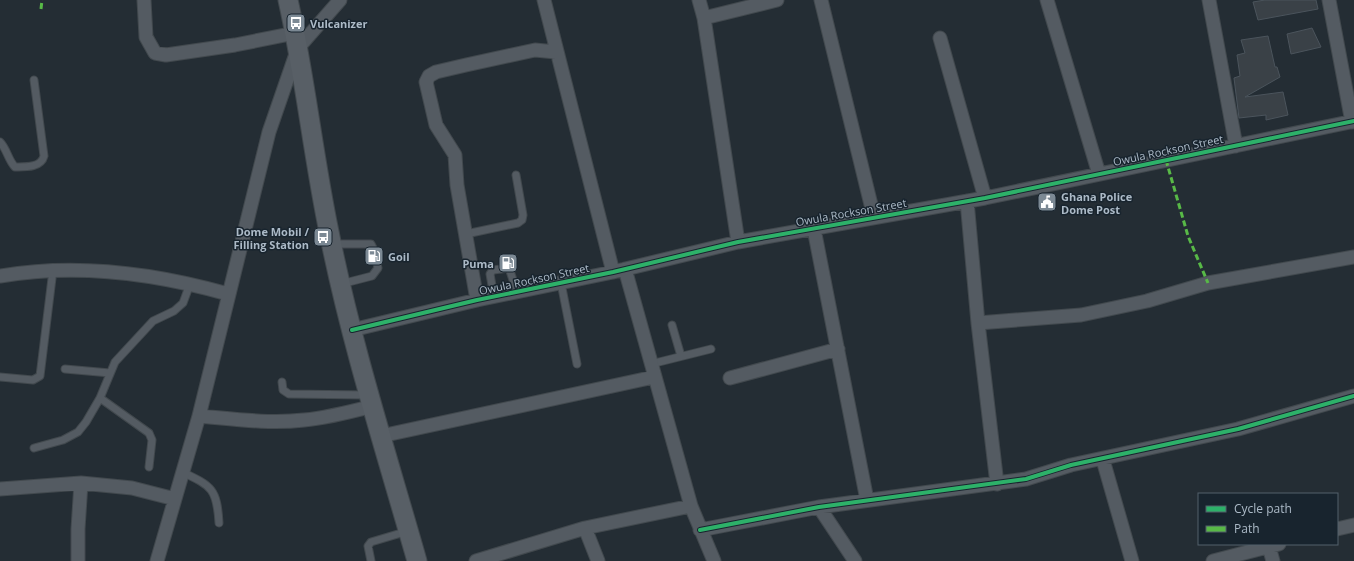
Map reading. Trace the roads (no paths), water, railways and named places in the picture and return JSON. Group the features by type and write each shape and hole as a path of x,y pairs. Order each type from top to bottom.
{"main road":[{"path":"288,0 297,41 332,244 341,284 371,400 417,561"}],"street":[{"path":"144,0 146,37 155,53 166,56 235,45 297,41"},
{"path":"157,561 199,416 269,132 297,41 340,0"},
{"path":"544,0 556,52 619,271 651,364 691,506 714,561"},
{"path":"699,0 704,18 738,242"},
{"path":"704,18 777,0"},
{"path":"821,0 874,216"},
{"path":"1046,0 1099,174"},
{"path":"1209,0 1236,146"},
{"path":"1329,0 1353,122"},
{"path":"940,38 985,198"},
{"path":"477,300 457,185 455,155 442,135 433,117 426,82 429,76 466,65 535,50 556,52"},
{"name":"Owula Rockson Street","path":"352,330 494,296 619,271 738,242 814,229 874,216 985,198 1353,122"},
{"path":"967,201 978,323 997,484"},
{"path":"814,229 868,500"},
{"path":"978,323 1081,315 1147,301 1208,283 1354,257"},
{"path":"0,276 31,271 53,270 137,274 190,284 228,294"},
{"path":"730,378 838,349"},
{"path":"382,436 654,377"},
{"path":"700,530 820,507 1026,479 1071,466 1238,429 1354,396"},
{"path":"199,416 247,421 303,420 332,416 371,400"},
{"path":"1103,460 1132,561"},
{"path":"0,489 81,484 132,488 175,499"},
{"path":"78,561 78,529 81,484"},
{"path":"476,561 585,528 691,506"},
{"path":"820,507 855,561"},
{"path":"1338,529 1354,525"},
{"path":"585,528 598,561"},
{"path":"1213,561 1274,545 1273,561"}],"lane":[{"path":"0,142 5,146 12,164 15,167 37,165 43,160 44,156 34,80"},
{"path":"466,234 518,223 522,220 523,215 516,175"},
{"path":"332,244 367,244 373,248 378,268 372,276 341,284"},
{"path":"494,296 490,274 493,270 506,267 511,270 517,292"},
{"path":"0,377 33,380 40,376 53,270"},
{"path":"562,283 577,364"},
{"path":"34,448 64,440 78,432 86,422 100,398 116,362 153,321 174,311 183,303 190,284"},
{"path":"672,325 681,356"},
{"path":"651,364 711,349"},
{"path":"65,369 110,373"},
{"path":"282,382 283,390 289,394 371,400"},
{"path":"100,398 149,433 152,440 149,467"},
{"path":"182,472 206,484 214,493 218,506 219,523"},
{"path":"371,561 368,546 371,542 409,531"}],"place":[{"name":"Vulcanizer","path":"296,23"},
{"name":"Ghana Police Dome Post","path":"1047,202"},
{"name":"Dome Mobil / Filling Station","path":"323,237"},
{"name":"Goil","path":"374,256"},
{"name":"Puma","path":"508,263"}]}
